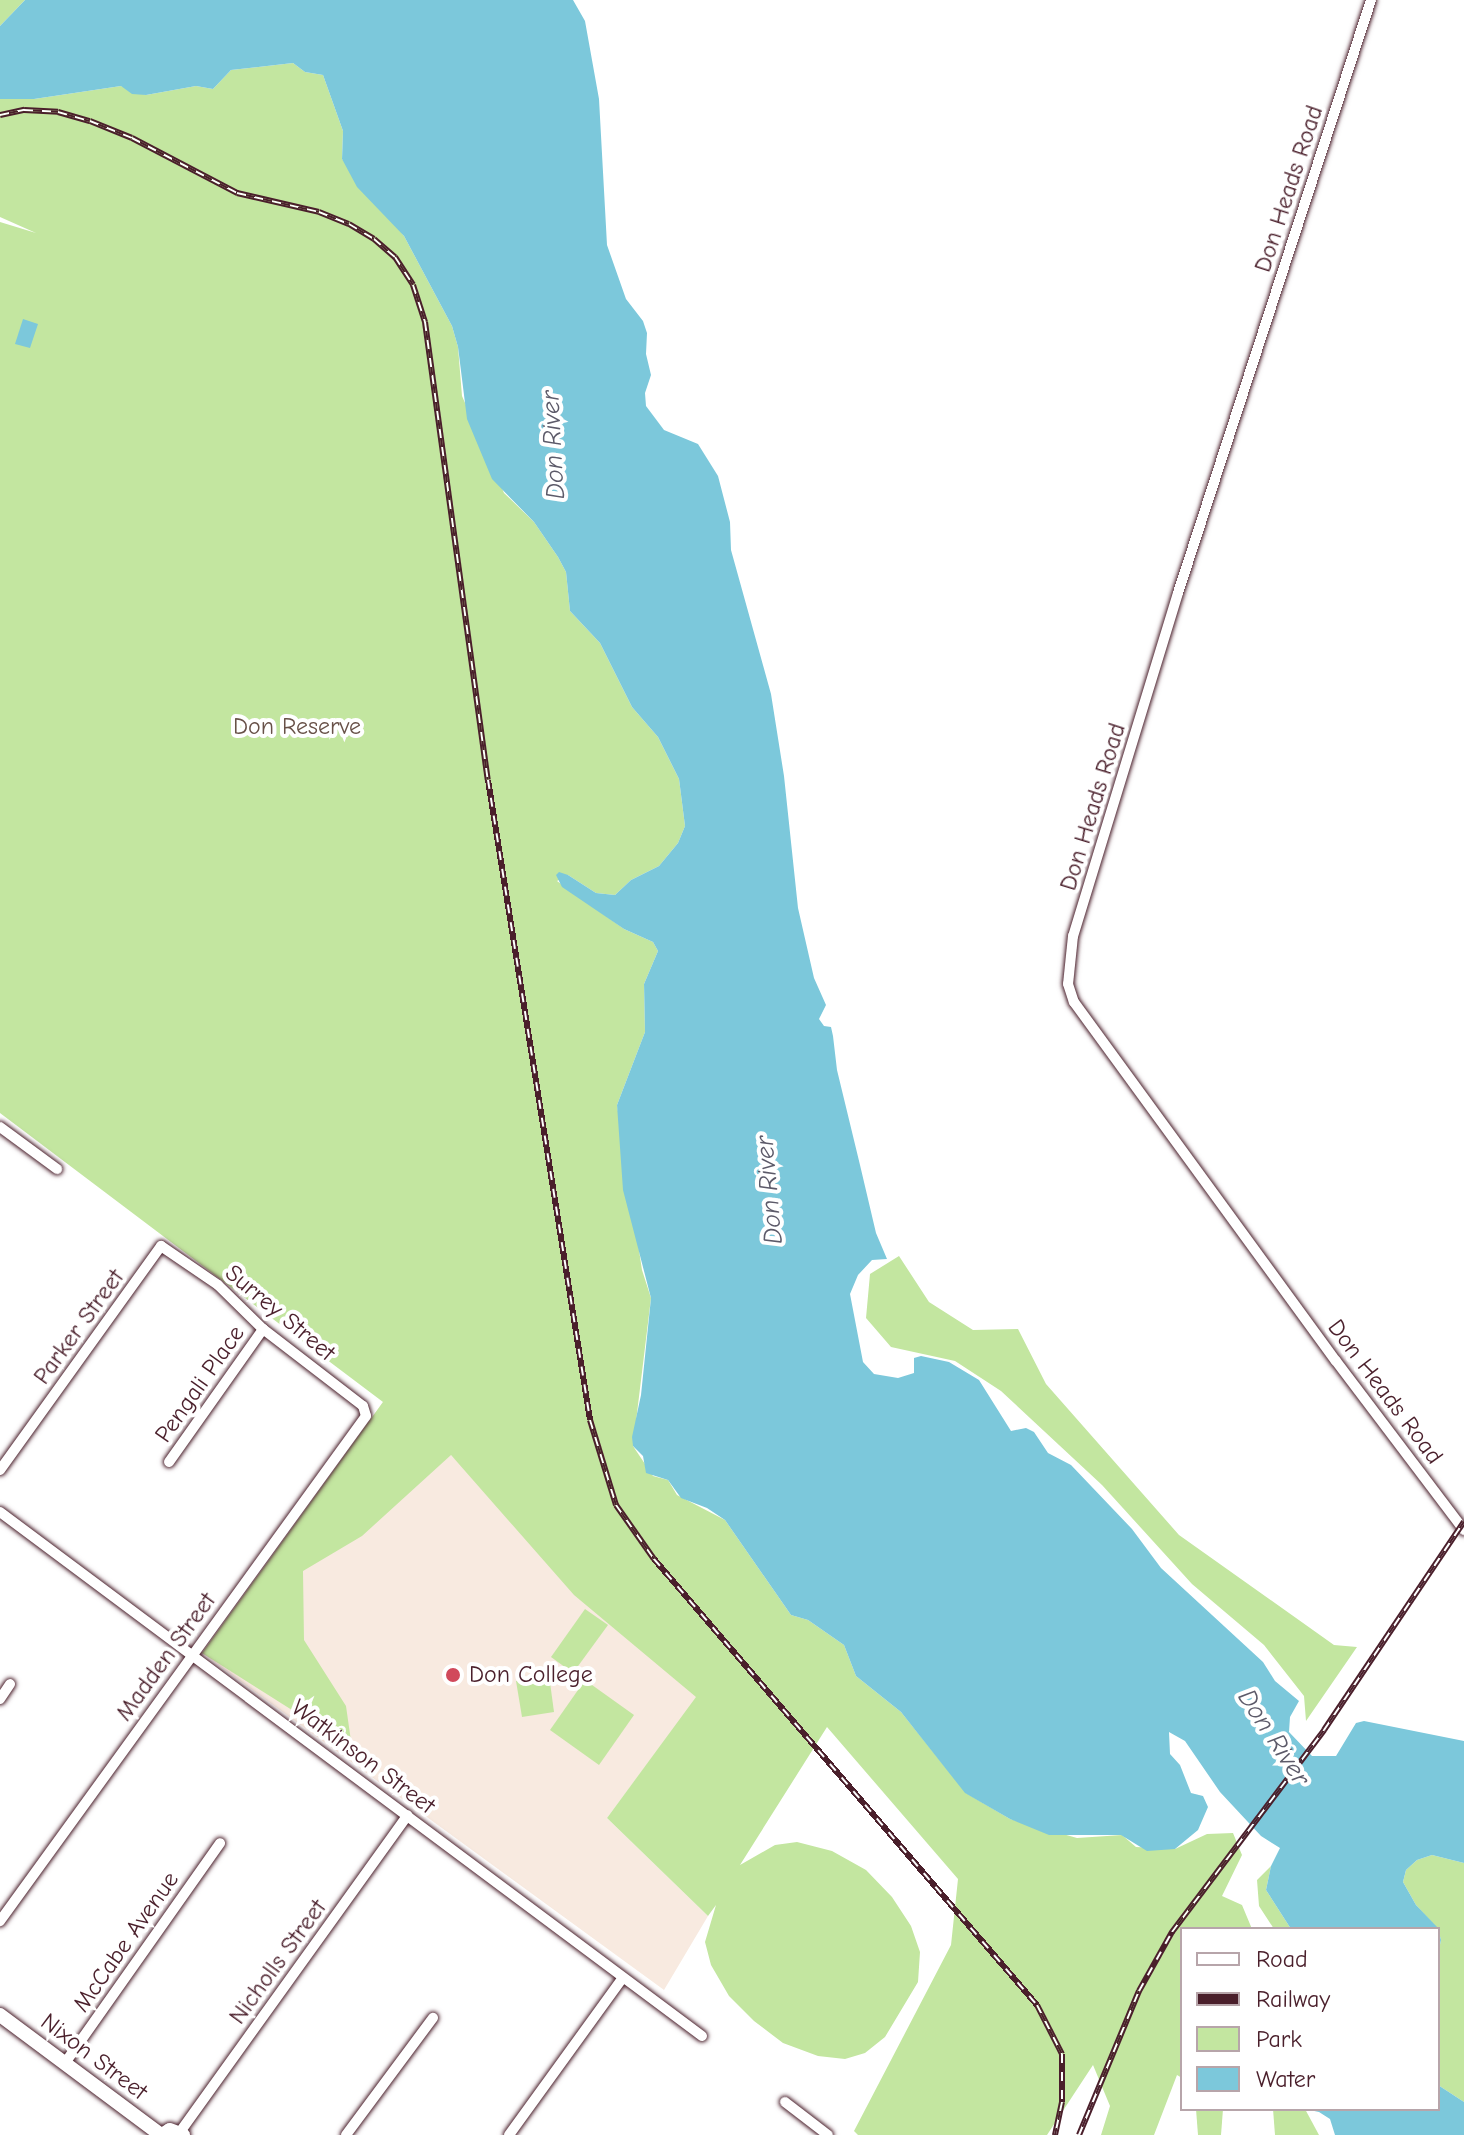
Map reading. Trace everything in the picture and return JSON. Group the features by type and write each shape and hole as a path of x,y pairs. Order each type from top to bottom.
{"street":[{"name":"Don Heads Road","path":"1371,0 1178,593 1073,936 1068,984 1074,1002 1336,1361 1464,1530"},
{"path":"0,1127 57,1169"},
{"name":"Surrey Street","path":"161,1246 218,1285 263,1329 363,1406 366,1416"},
{"name":"Parker Street","path":"0,1470 161,1246"},
{"name":"Pengali Place","path":"169,1462 263,1329"},
{"name":"Madden Street","path":"0,1921 366,1416"},
{"name":"Watkinson Street","path":"0,1512 702,2036"},
{"path":"0,1699 10,1684"},
{"name":"Nicholls Street","path":"181,2134 408,1815"},
{"name":"McCabe Avenue","path":"65,2063 220,1843"},
{"path":"509,2135 622,1979"},
{"name":"Nixon Street","path":"0,2015 162,2135"},
{"path":"346,2135 433,2018"},
{"path":"785,2102 828,2135"},
{"path":"162,2135 170,2130 181,2134"}],"shaded area":[{"name":"Don College","path":"383,1402 451,1455 697,1697 607,1818 708,1916 664,1990 202,1653"}],"green space":[{"path":"0,0 25,0 0,26"},
{"name":"Don Reserve","path":"293,63 305,72 323,75 343,131 342,159 404,236 452,326 458,347 462,396 504,493 534,522 558,557 566,572 570,611 600,643 632,707 658,737 679,779 685,826 678,843 659,866 631,880 615,895 596,893 568,875 557,881 624,929 653,942 658,951 644,984 645,1032 617,1105 642,1270 651,1298 633,1446 653,1476 668,1480 677,1495 725,1520 791,1615 808,1620 844,1645 856,1676 901,1712 966,1793 1010,1819 1077,1838 1122,1835 1136,1847 1175,1849 1207,1834 1233,1833 1242,1855 1222,1896 1242,1905 1251,1927 1180,1927 1180,2077 1177,2075 1154,2135 1101,2135 1110,2106 1093,2065 1047,2135 858,2135 854,2131 951,1945 958,1879 827,1727 740,1865 775,1845 797,1842 832,1851 866,1870 892,1897 911,1926 920,1952 918,1982 885,2037 865,2053 845,2059 818,2056 783,2043 754,2021 729,1996 711,1965 705,1942 716,1905 708,1916 607,1818 696,1697 574,1595 451,1455 362,1536 303,1571 304,1640 346,1706 352,1748 202,1653 383,1402 0,1113 0,222 36,233 0,217 0,99 34,99 121,86 146,95 196,86 213,89 231,70"},
{"path":"899,1256 929,1302 973,1330 1018,1329 1046,1384 1179,1535 1334,1645 1357,1647 1306,1721 1304,1696 1264,1645 1192,1584 1102,1485 1001,1391 955,1361 891,1347 866,1318 870,1274"},
{"path":"585,1609 608,1625 573,1673 551,1657"},
{"path":"549,1675 554,1712 522,1717 516,1681"},
{"path":"585,1680 634,1715 599,1765 550,1730"},
{"path":"1432,1855 1464,1863 1464,2102 1440,2086 1440,1927 1436,1927 1416,1905 1403,1882 1406,1870 1417,1860"},
{"path":"1271,1866 1266,1890 1290,1927 1273,1927 1259,1906 1257,1880"},
{"path":"1196,2111 1223,2111 1221,2135 1198,2135"},
{"path":"1273,2111 1306,2111 1319,2135 1275,2135"}],"water":[{"name":"Don River","path":"25,0 573,0 585,21 599,99 607,245 626,299 643,321 647,333 646,354 651,375 645,393 646,406 664,430 698,444 718,476 730,522 731,550 771,694 784,776 798,908 814,978 826,1005 819,1019 824,1026 831,1027 837,1070 876,1233 887,1259 872,1260 858,1275 850,1294 863,1362 874,1374 898,1378 914,1373 914,1358 921,1356 949,1362 979,1380 1011,1431 1026,1428 1034,1432 1048,1453 1071,1465 1132,1529 1161,1568 1263,1662 1275,1681 1299,1701 1290,1717 1289,1732 1312,1756 1336,1756 1356,1723 1364,1721 1464,1741 1464,1863 1432,1855 1417,1860 1406,1870 1403,1882 1416,1905 1437,1927 1290,1927 1266,1890 1271,1866 1280,1848 1261,1836 1220,1792 1185,1741 1169,1732 1170,1754 1180,1765 1191,1793 1203,1796 1208,1807 1198,1830 1175,1849 1147,1851 1121,1835 1049,1835 1010,1819 965,1793 901,1712 856,1676 844,1645 808,1620 791,1615 725,1520 707,1508 681,1498 668,1480 646,1473 643,1456 633,1446 632,1437 641,1395 651,1298 623,1190 617,1105 645,1032 644,984 658,951 653,942 624,929 562,887 556,875 559,872 568,875 596,893 615,895 631,880 659,866 678,843 685,826 679,779 658,737 632,707 600,643 570,611 566,572 558,557 534,522 492,479 467,419 458,347 452,326 404,236 357,187 342,159 343,131 323,75 305,72 293,63 231,70 213,89 196,86 146,95 132,94 121,86 34,99 0,99 0,26"},
{"path":"23,319 38,324 30,348 15,344"},
{"path":"1440,2086 1464,2102 1464,2135 1335,2135 1330,2119 1314,2111 1440,2111"}],"railway":[{"path":"0,115 24,110 58,112 90,121 132,138 237,193 319,212 349,224 395,257 413,285 425,322 488,780 590,1420 616,1505 654,1559 1037,2005 1062,2054 1062,2102 1055,2135"},
{"path":"1079,2135 1139,1991 1172,1932 1324,1730 1464,1522"}],"place":[{"name":"Don College","path":"453,1675"}]}
